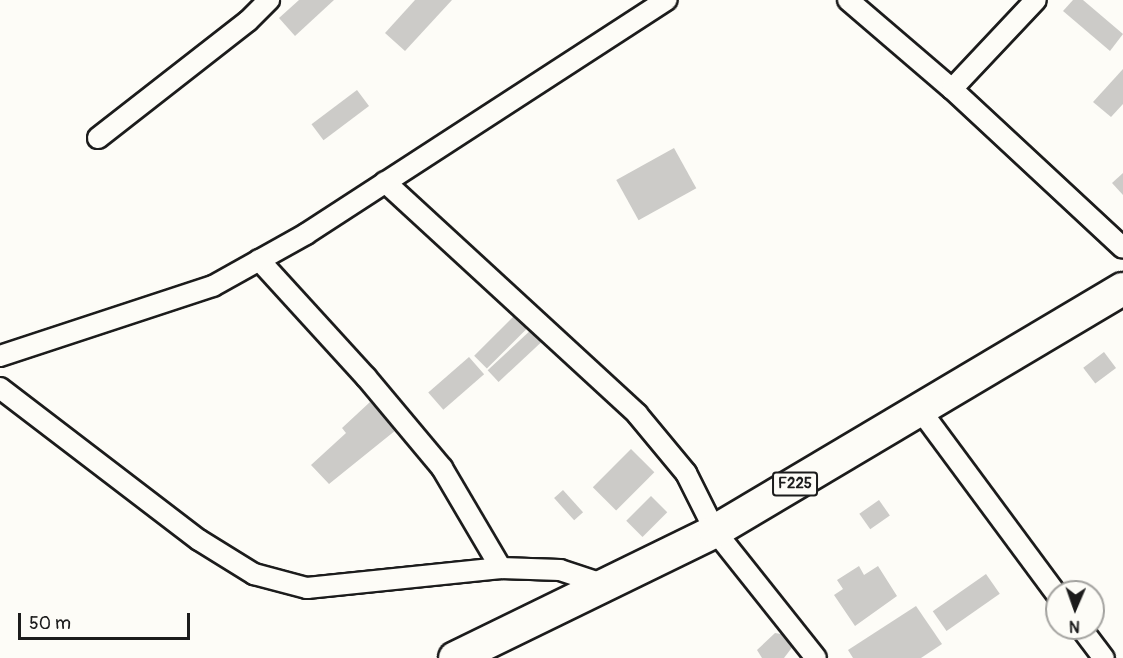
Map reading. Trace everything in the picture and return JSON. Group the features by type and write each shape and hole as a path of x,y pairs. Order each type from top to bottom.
{"main road":[{"name":"F225","path":"455,658 715,531 1122,292"}],"street":[{"path":"98,138 248,21 269,0"},
{"path":"0,356 213,286 385,182 667,0"},
{"path":"848,0 952,89 1123,248"},
{"path":"952,89 1036,0"},
{"path":"385,182 637,414 686,473 715,531 816,658"},
{"path":"259,260 366,377 442,468 501,568"},
{"path":"0,388 199,540 254,574 307,588 501,568 560,570 605,585"},
{"path":"921,411 1046,580"},
{"path":"1090,640 1104,658"}],"building":[{"path":"299,0 334,0 295,36 279,18"},
{"path":"415,0 452,0 405,51 385,33"},
{"path":"1073,0 1083,0 1123,34 1110,51 1063,11"},
{"path":"1123,69 1123,104 1111,117 1093,102"},
{"path":"357,90 369,106 324,140 311,124"},
{"path":"674,148 696,188 639,220 616,180"},
{"path":"1123,173 1123,195 1112,183"},
{"path":"518,312 531,325 487,369 474,356"},
{"path":"533,328 544,340 499,382 488,370"},
{"path":"1104,352 1116,368 1095,384 1083,368"},
{"path":"469,357 484,374 443,410 428,392"},
{"path":"370,402 396,430 329,484 311,465 346,433 342,428"},
{"path":"631,449 654,472 616,511 593,487"},
{"path":"563,490 583,512 574,520 554,498"},
{"path":"651,496 667,512 643,537 626,521"},
{"path":"879,500 890,516 870,529 859,514"},
{"path":"859,566 864,575 878,566 897,596 855,626 834,595 843,589 837,580"},
{"path":"986,574 1000,594 947,631 933,611"},
{"path":"916,606 942,644 921,658 853,658 848,650"},
{"path":"775,633 800,637 784,658 762,658 757,650"}]}
